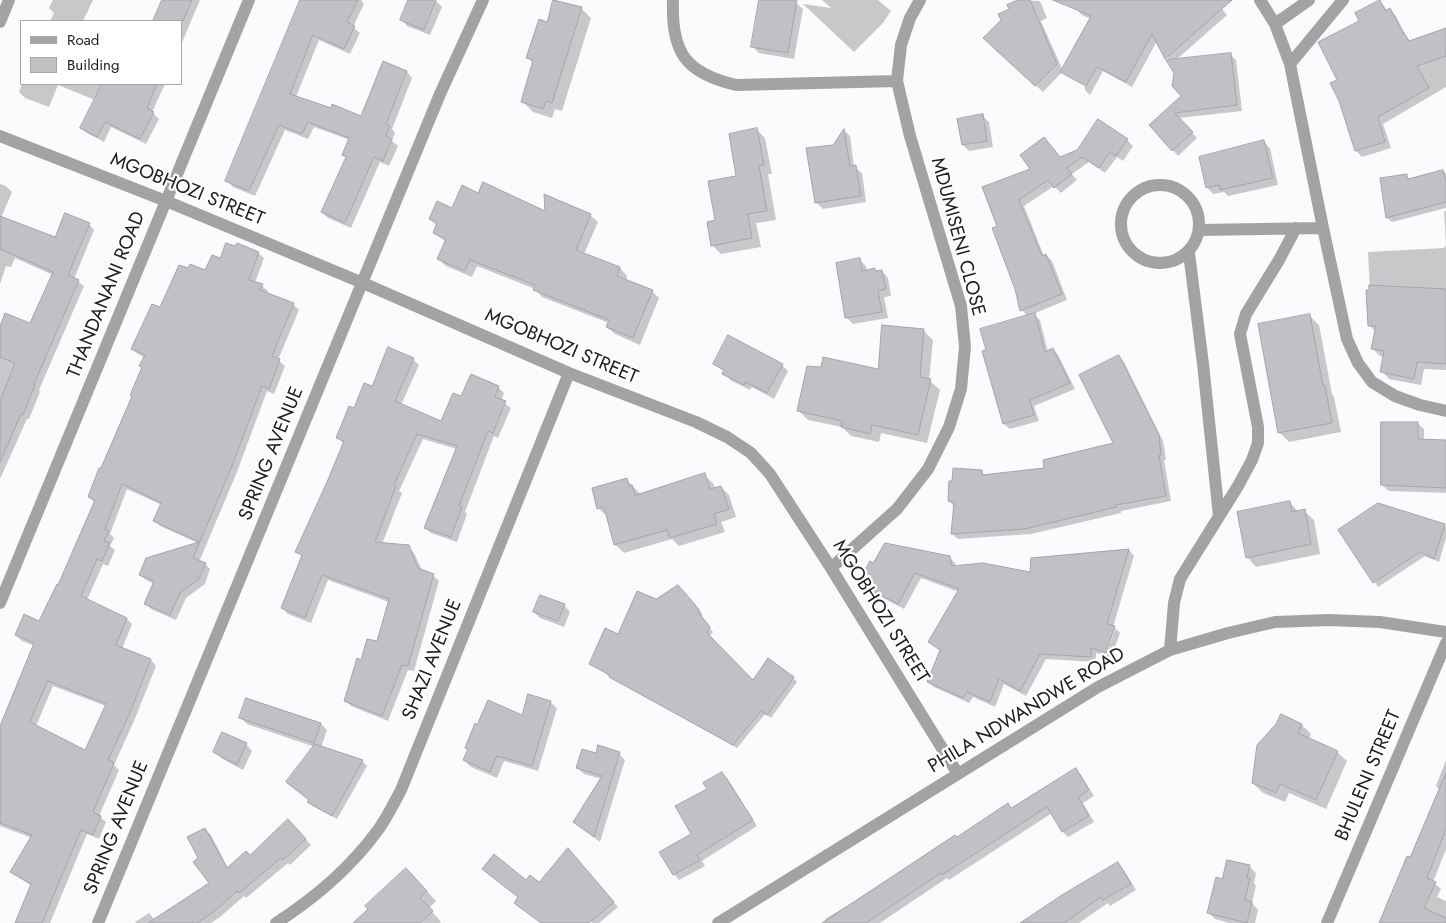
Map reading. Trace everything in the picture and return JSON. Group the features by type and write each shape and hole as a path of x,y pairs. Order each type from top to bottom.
{"street":[{"path":"0,22 9,0"},
{"name":"THANDANANI ROAD","path":"0,603 249,0"},
{"name":"SPRING AVENUE","path":"98,923 440,94 483,0"},
{"path":"673,0 672,20 676,43 684,58 697,71 718,81 736,85 897,81"},
{"name":"MDUMISENI CLOSE","path":"832,568 897,509 928,469 949,427 961,389 965,347 961,306 910,136 897,81 901,45 910,18 920,0"},
{"path":"1260,0 1275,24 1290,64 1322,228 1347,338 1358,363 1372,382 1395,396 1420,406 1446,411"},
{"path":"1275,24 1309,0"},
{"path":"1290,64 1343,0"},
{"name":"MGOBHOZI STREET","path":"0,136 166,201 363,283 569,373 696,422 727,437 751,453 770,474 832,568 958,774"},
{"path":"1189,252 1167,264 1142,260 1124,242 1120,218 1132,195 1154,184 1179,188 1197,205 1200,230 1189,252 1219,516"},
{"path":"1170,650 1174,604 1180,579 1252,460 1258,443 1258,427 1240,334 1246,314 1296,228"},
{"path":"1200,230 1322,228"},
{"name":"SHAZI AVENUE","path":"276,923 301,907 346,868 378,829 401,790 569,373"},
{"name":"PHILA NDWANDWE ROAD","path":"718,923 1098,687 1170,650 1275,622 1329,620 1446,632"},
{"name":"BHULENI STREET","path":"1327,923 1446,643"}],"building":[{"path":"162,0 192,0 183,21 153,20"},
{"path":"300,0 358,0 347,22 355,26 344,49 313,35 290,94 331,108 332,104 361,116 383,61 407,71 386,124 390,126 386,136 392,139 383,161 374,157 345,223 321,212 346,157 342,155 349,138 308,122 302,134 279,125 249,191 225,181"},
{"path":"408,0 436,0 424,30 400,20"},
{"path":"553,0 582,7 552,103 546,101 543,109 521,102 533,60 526,58 539,19 547,22"},
{"path":"759,0 797,0 788,53 751,47"},
{"path":"1018,0 1030,0 1057,64 1035,86 983,38 1001,20 998,14 1009,9 1007,5"},
{"path":"1053,0 1232,0 1165,59 1152,34 1126,82 1097,67 1086,86 1060,72 1091,16"},
{"path":"1380,0 1385,11 1390,8 1409,41 1446,28 1446,56 1417,66 1429,88 1378,117 1385,142 1355,151 1339,101 1330,83 1337,80 1318,42 1359,21 1355,13"},
{"path":"1231,53 1237,105 1175,113 1193,132 1172,151 1149,125 1181,96 1172,86 1174,73 1166,60"},
{"path":"102,85 157,85 147,108 154,112 140,139 105,122 97,137 80,128"},
{"path":"983,114 987,141 962,145 957,119"},
{"path":"1098,119 1128,139 1116,156 1110,152 1099,168 1082,157 1067,168 1072,174 1054,188 1048,180 1019,200 1042,256 1046,254 1062,294 1020,311 1015,289 992,228 997,226 982,187 1030,169 1020,155 1044,137 1060,157 1077,150"},
{"path":"757,128 764,165 759,166 767,211 748,214 752,238 711,246 707,222 715,220 708,181 736,176 729,134"},
{"path":"844,129 850,166 856,165 861,196 815,203 806,148 833,145"},
{"path":"1264,140 1273,178 1220,190 1219,185 1206,188 1199,157"},
{"path":"1443,170 1446,181 1446,202 1386,218 1380,178 1407,174 1407,179"},
{"path":"483,182 545,211 544,194 591,214 576,250 620,267 617,276 653,290 633,338 606,327 609,320 533,290 535,285 470,260 465,271 437,259 446,239 433,233 437,223 429,219 437,201 452,208 462,185 478,193"},
{"path":"65,213 90,223 68,275 79,280 34,384 23,415 21,414 0,462 0,401 15,363 0,357 0,326 5,313 30,323 53,272 0,249 0,216 55,237"},
{"path":"226,243 235,246 237,243 259,252 249,280 263,284 260,290 294,303 272,356 280,359 269,389 262,386 232,466 193,558 206,563 199,579 180,593 170,615 144,604 154,581 139,575 146,558 199,542 153,521 161,503 122,484 105,529 109,531 104,541 110,543 102,561 97,559 81,596 127,618 116,645 151,659 129,715 108,760 114,763 93,812 101,816 93,835 81,830 42,923 15,923 31,884 10,872 32,835 0,823 0,726 34,643 15,635 24,614 39,621 58,585 95,500 88,497 132,396 130,395 142,367 139,366 145,355 131,349 152,304 160,307 179,265 188,268 190,264 205,270 212,255 220,258","holes":["48,681 106,704 85,750 30,722"]},
{"path":"860,258 862,271 875,268 875,271 882,270 886,289 878,291 882,312 845,318 836,263"},
{"path":"1369,285 1446,289 1446,364 1417,362 1414,379 1380,372 1384,351 1371,349 1376,326 1368,326 1366,290 1369,290"},
{"path":"1035,313 1045,352 1053,348 1070,383 1030,400 1034,415 1003,424 982,351 986,350 980,329"},
{"path":"1310,314 1323,386 1325,386 1332,423 1278,433 1258,324"},
{"path":"882,325 924,329 920,377 931,379 918,435 872,425 870,434 841,427 842,421 797,411 807,366 821,367 823,357 878,369"},
{"path":"728,335 783,364 767,393 745,382 744,385 722,374 724,370 713,364"},
{"path":"388,347 414,358 395,401 441,421 453,393 461,396 471,374 499,386 495,397 506,401 493,433 488,431 459,506 462,507 451,537 424,528 457,446 417,434 394,485 396,486 375,542 409,545 418,568 434,574 408,666 402,665 382,716 344,701 357,658 361,660 367,639 377,641 389,599 322,575 305,618 281,608 302,555 295,552 344,441 336,438 349,406 354,408 364,383 372,386"},
{"path":"1119,355 1159,435 1161,455 1159,455 1166,496 1116,505 1116,507 1025,529 951,534 954,502 948,501 949,481 952,481 953,468 982,470 982,475 1044,468 1043,460 1113,443 1079,375"},
{"path":"1381,422 1418,422 1418,439 1446,440 1446,488 1381,485"},
{"path":"705,473 710,489 721,486 729,509 714,514 717,524 670,538 667,530 614,545 604,507 597,509 592,488 627,478 629,486 632,485 635,495"},
{"path":"1290,501 1292,512 1305,509 1311,544 1246,558 1237,512"},
{"path":"1378,503 1445,524 1434,559 1420,552 1373,583 1338,530"},
{"path":"885,543 950,556 952,566 983,563 1030,572 1031,558 1129,549 1107,624 1115,626 1106,653 1091,648 1091,657 1040,654 1020,691 999,679 990,702 967,692 963,698 927,682 940,650 928,642 959,589 915,573 898,604 857,583 870,561 873,563"},
{"path":"678,585 700,611 698,612 710,627 707,632 709,635 753,680 768,658 794,677 767,715 761,711 733,745 609,677 610,675 589,664 605,628 618,634 637,591 656,599"},
{"path":"540,595 565,604 558,621 533,612"},
{"path":"528,694 551,701 532,766 497,756 490,772 463,760 468,749 465,748 475,723 477,725 488,700 522,715"},
{"path":"246,698 321,723 314,743 239,718"},
{"path":"1281,714 1302,724 1298,733 1338,751 1316,800 1280,784 1276,793 1252,783 1257,745 1276,724"},
{"path":"222,732 247,743 237,765 213,752"},
{"path":"315,744 363,760 332,816 307,802 309,800 286,782"},
{"path":"598,745 620,752 594,837 573,822 602,776 576,768 582,749 596,753"},
{"path":"1076,768 1089,790 1078,797 1089,816 1062,832 1047,807 942,875 941,873 866,923 822,923 955,835 957,837 1008,803 1011,808"},
{"path":"722,772 753,820 697,855 700,860 673,875 659,852 691,834 675,806 707,789 703,783"},
{"path":"1446,773 1446,829 1427,878 1436,882 1424,908 1446,918 1446,923 1379,923 1407,856 1410,857"},
{"path":"288,819 306,839 283,860 281,858 239,893 237,891 215,911 197,923 148,923 209,883 193,862 198,858 187,837 205,828 227,868 246,851 250,855"},
{"path":"568,848 614,902 589,923 541,923 514,903 518,897 482,869 494,854 526,880 530,875 539,882"},
{"path":"1227,860 1250,865 1247,878 1250,878 1245,900 1252,902 1247,923 1207,913 1216,877 1222,879"},
{"path":"1118,862 1131,884 1103,900 1101,897 1064,923 1020,923 1062,895"},
{"path":"406,868 427,891 420,898 433,911 420,923 353,923 368,909 365,906"}]}
